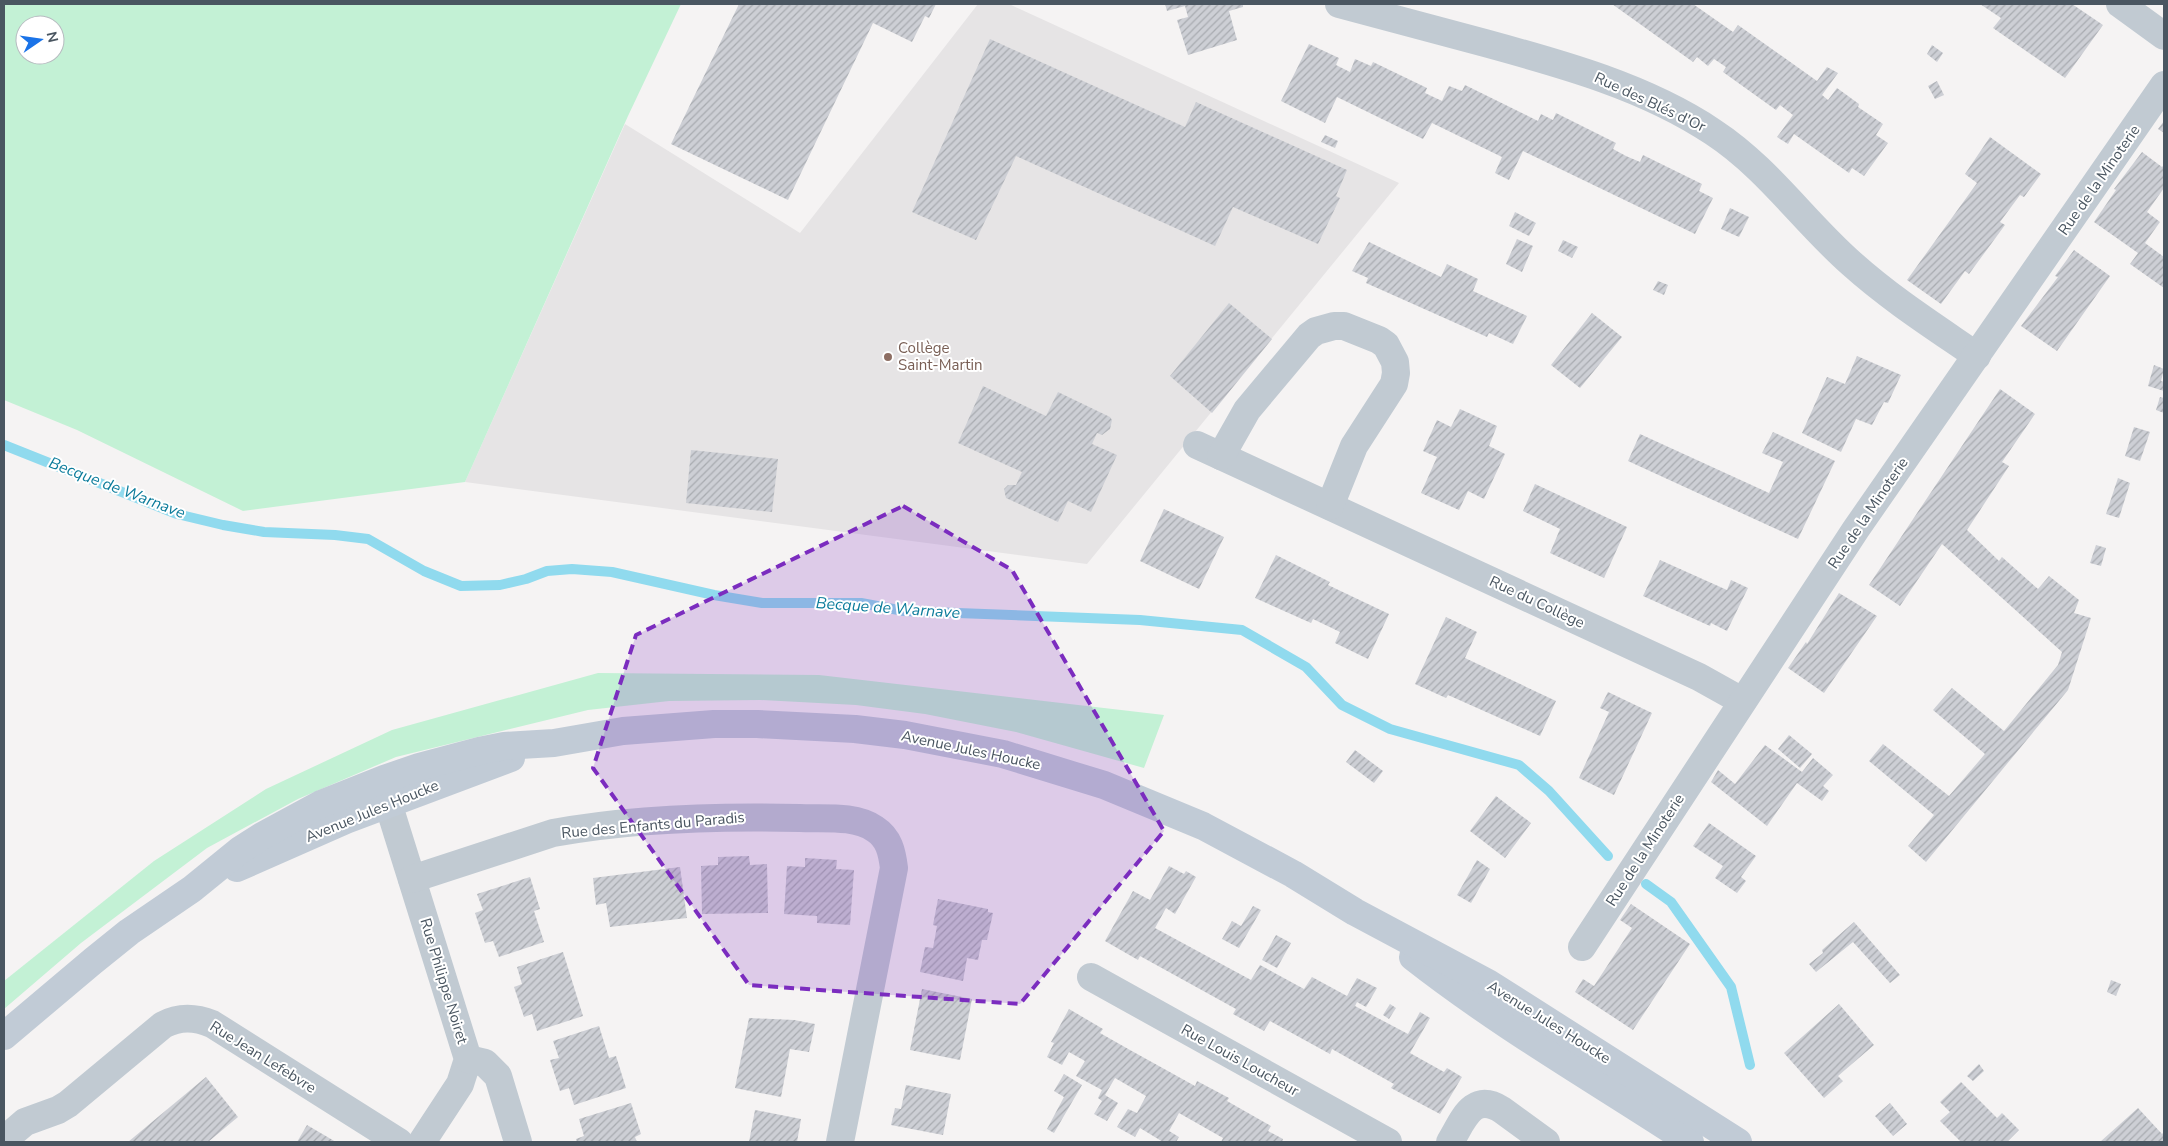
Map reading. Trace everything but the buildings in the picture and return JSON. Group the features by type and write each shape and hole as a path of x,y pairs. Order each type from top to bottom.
{"main road":[{"name":"Avenue Jules Houcke","path":"4,1036 107,949 192,888 240,850 321,804 355,790 454,756 504,746 554,742 657,728 757,724 855,729 955,744 1052,768 1104,785 1203,826 1255,853 1355,912 1488,983 1738,1142"},
{"name":"Avenue Jules Houcke","path":"192,888 306,837 554,742"},
{"name":"Avenue Jules Houcke","path":"1355,912 1444,981 1522,1036 1690,1142"}],"street":[{"name":"Rue des Blés d'Or","path":"1339,4 1566,66 1628,89 1712,131 1753,162 1851,264 1894,299 1977,356"},
{"path":"2120,4 2164,36"},
{"name":"Rue de la Minoterie","path":"1582,947 1862,521 2164,85"},
{"path":"1221,456 1247,410 1309,336 1324,328 1344,326 1379,340 1386,345 1395,362 1394,384 1354,446 1330,506"},
{"name":"Rue du Collège","path":"1197,445 1699,677 1742,701"},
{"name":"Rue Philippe Noiret","path":"388,804 468,1059 485,1064 498,1076 518,1142"},
{"name":"Rue des Enfants du Paradis","path":"412,879 553,833 576,828 745,816 846,820 866,824 875,829 884,836 890,846 894,868 840,1142"},
{"name":"Rue Louis Loucheur","path":"1091,977 1388,1142"},
{"name":"Rue Jean Lefebvre","path":"4,1140 25,1122 58,1110 68,1104 163,1025 182,1018 191,1018 212,1024 399,1142"},
{"path":"422,1142 460,1084 468,1059"},
{"path":"1450,1142 1468,1112 1477,1105 1487,1104 1495,1106 1546,1142"}],"highlighted area":[{"path":"903,506 1012,570 1164,831 1020,1004 749,985 593,768 636,635"}],"shaded area":[{"name":"Collège Saint-Martin","path":"978,4 1009,4 1399,183 1087,564 465,482 625,124 800,233"}],"green space":[{"path":"4,4 681,4 628,116 465,482 243,511 77,430 4,400"},
{"path":"598,673 819,675 1164,715 1144,768 1016,732 925,714 856,705 760,700 669,701 588,710 396,757 298,799 207,848 81,943 4,1009 4,981 154,861 266,789 392,730"}],"waterway":[{"name":"Becque de Warnave","path":"4,445 177,514 264,532 335,535 368,539 424,571 461,586 500,585 526,579 547,571 572,569 612,572 714,595 762,603 861,603 904,611 1140,620 1242,630 1306,667 1342,705 1390,729 1519,765 1549,791 1608,856"},
{"name":"Becque de Warnave","path":"1646,884 1671,902 1731,987 1750,1065"}],"place":[{"name":"Collège Saint-Martin","path":"888,357"}]}
